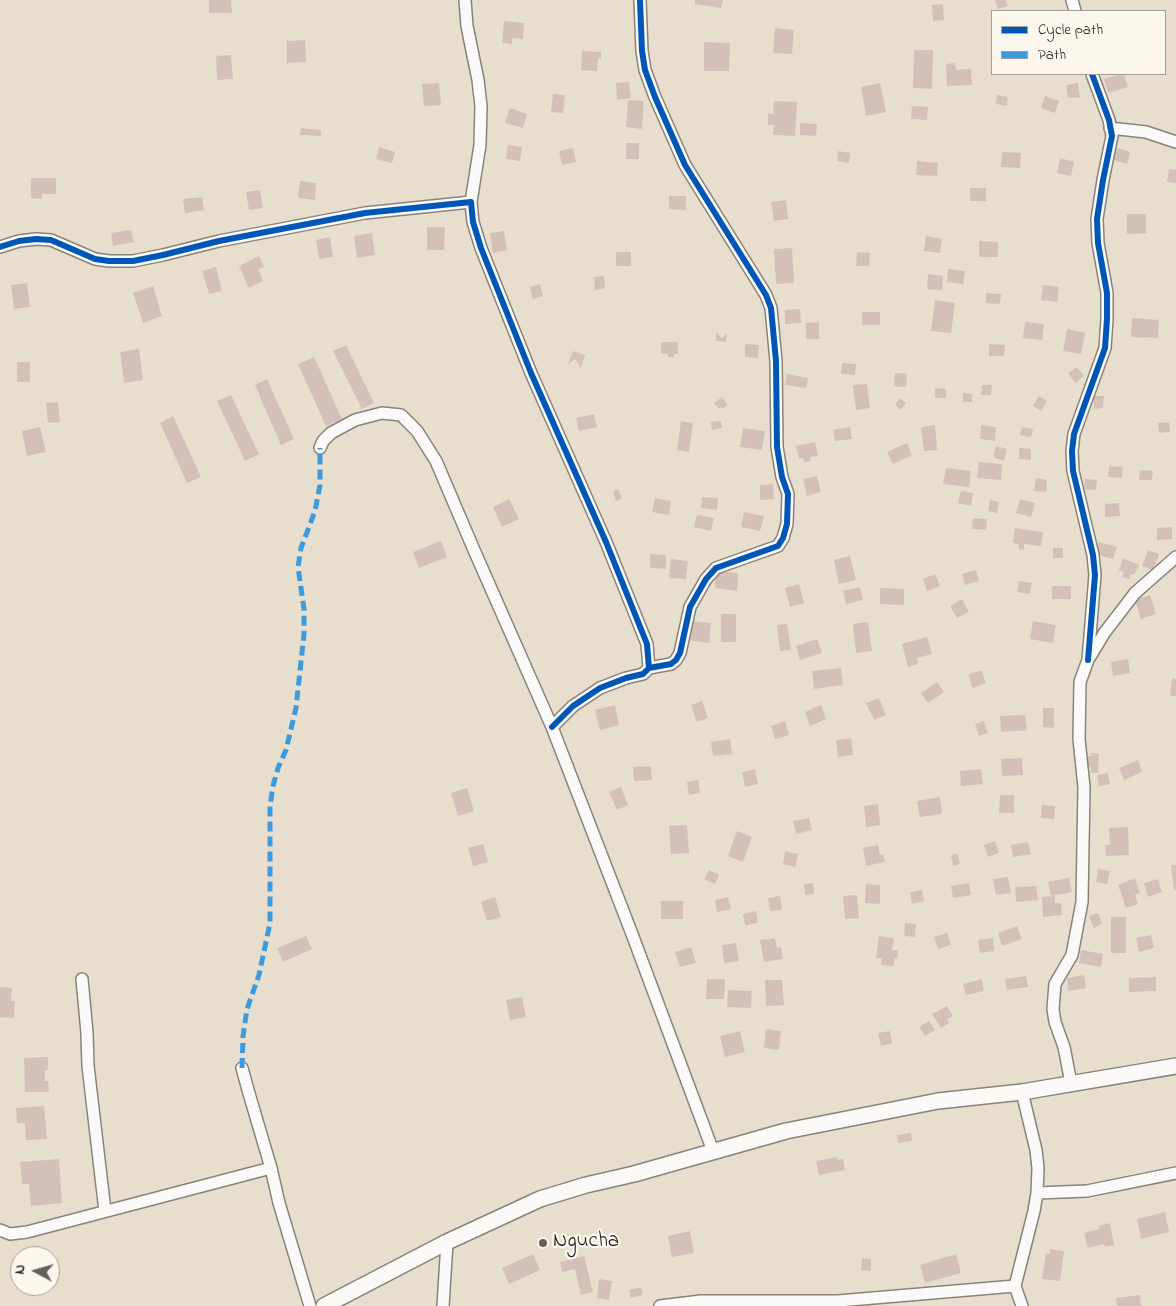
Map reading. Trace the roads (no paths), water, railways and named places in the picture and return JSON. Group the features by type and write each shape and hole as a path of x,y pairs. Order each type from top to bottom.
{"main road":[{"path":"324,1306 447,1242 540,1199 786,1131 938,1101 1022,1092 1176,1066"}],"street":[{"path":"465,0 467,26 478,80 481,106 480,145 471,202 473,222 488,266 531,373 606,542 642,629 647,644 649,668"},
{"path":"552,727 573,706 600,688 643,674 649,668 672,664 680,653 690,607 706,579 716,568 778,546 784,538 787,524 788,494 782,477 777,446 776,361 771,308 766,295 685,165 655,97 645,70 642,51 640,0"},
{"path":"1088,660 1095,575 1093,555 1073,471 1072,451 1074,434 1105,348 1107,293 1098,243 1097,219 1112,136 1092,75"},
{"path":"1110,128 1146,132 1176,142"},
{"path":"0,247 19,241 51,240 96,259 133,261 163,256 219,241 365,213 471,202"},
{"path":"320,448 323,440 354,420 382,413 401,415 417,431 436,461 552,727 632,934 712,1151"},
{"path":"1071,1083 1064,1047 1054,1022 1053,1009 1055,984 1072,954 1082,902 1084,787 1079,739 1080,682 1088,660 1105,632 1135,593 1176,557"},
{"path":"82,979 88,1066 105,1211"},
{"path":"242,1068 271,1168 279,1203 310,1306"},
{"path":"1022,1092 1036,1150 1037,1194 1015,1286 1022,1306"},
{"path":"0,1230 10,1234 27,1232 271,1168"},
{"path":"1037,1194 1087,1191 1176,1173"},
{"path":"443,1306 447,1242"},
{"path":"660,1306 701,1301 838,1301 1015,1286"}],"place":[{"name":"Ngucha","path":"543,1243"}]}
